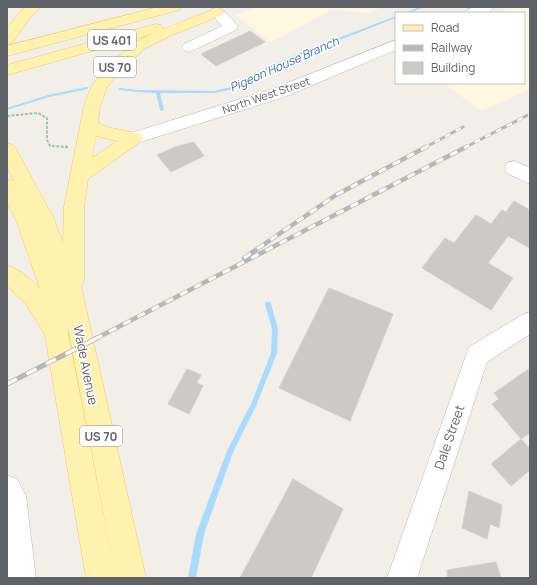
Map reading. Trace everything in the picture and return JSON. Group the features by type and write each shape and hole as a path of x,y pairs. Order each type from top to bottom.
{"main road":[{"path":"9,31 23,7"},
{"path":"9,31 34,7"},
{"name":"US 401","path":"7,50 174,7"},
{"name":"US 70","path":"72,294 74,264 73,220 79,176 92,106 99,87 110,72 124,58 150,39 232,7"},
{"name":"US 401","path":"7,70 198,15 216,12"},
{"path":"89,126 103,132 134,138"},
{"path":"79,176 134,138"},
{"path":"7,149 44,219 72,294"},
{"name":"US 70","path":"7,186 27,221 51,288 57,310 56,334"},
{"path":"7,274 30,291 40,304 56,334"},
{"name":"Wade Avenue","path":"72,294 130,578"},
{"name":"Wade Avenue","path":"56,334 101,578"}],"street":[{"path":"474,12 487,7"},
{"path":"189,47 231,27 216,12"},
{"name":"North West Street","path":"134,138 278,93 395,45"},
{"path":"514,168 530,177"},
{"name":"Dale Street","path":"402,578 477,355 530,322"},
{"path":"7,489 12,496 21,578"}],"path":[{"path":"7,116 38,113 47,118 47,140 50,146 70,147"}],"shaded area":[{"path":"256,7 382,7 369,13 332,10 271,42 235,15"},
{"path":"510,7 530,7 530,89 482,111 444,84 525,84 525,12 498,12"}],"building":[{"path":"250,31 265,42 216,66 201,54"},
{"path":"194,142 204,156 171,172 157,155 175,147"},
{"path":"514,201 530,210 530,248 508,236 488,263 513,278 491,310 422,268 445,238 454,243 476,215 491,224 502,210 506,212"},
{"path":"329,288 393,314 350,421 279,388"},
{"path":"530,368 530,433 521,439 492,404 499,399 494,393"},
{"path":"187,369 201,375 197,383 203,386 189,414 168,404"},
{"path":"521,439 530,449 530,470 511,486 491,464"},
{"path":"293,479 343,509 311,578 240,578"},
{"path":"469,491 502,505 499,528 490,524 487,539 462,528"},
{"path":"496,562 501,578 448,578 447,570"}],"waterway":[{"name":"Pigeon House Branch","path":"410,12 422,7"},
{"name":"Pigeon House Branch","path":"120,89 137,91 214,92 232,88 275,65 395,17"},
{"name":"Pigeon House Branch","path":"7,109 48,96 87,88"},
{"path":"158,92 162,110"},
{"path":"192,578 200,534 230,451 254,404 274,353 275,329 268,304"}],"railway":[{"path":"464,148 530,114"},
{"path":"424,148 463,127"},
{"path":"244,258 336,195 426,147"},
{"path":"95,339 466,147"},
{"path":"7,384 97,338"}]}
